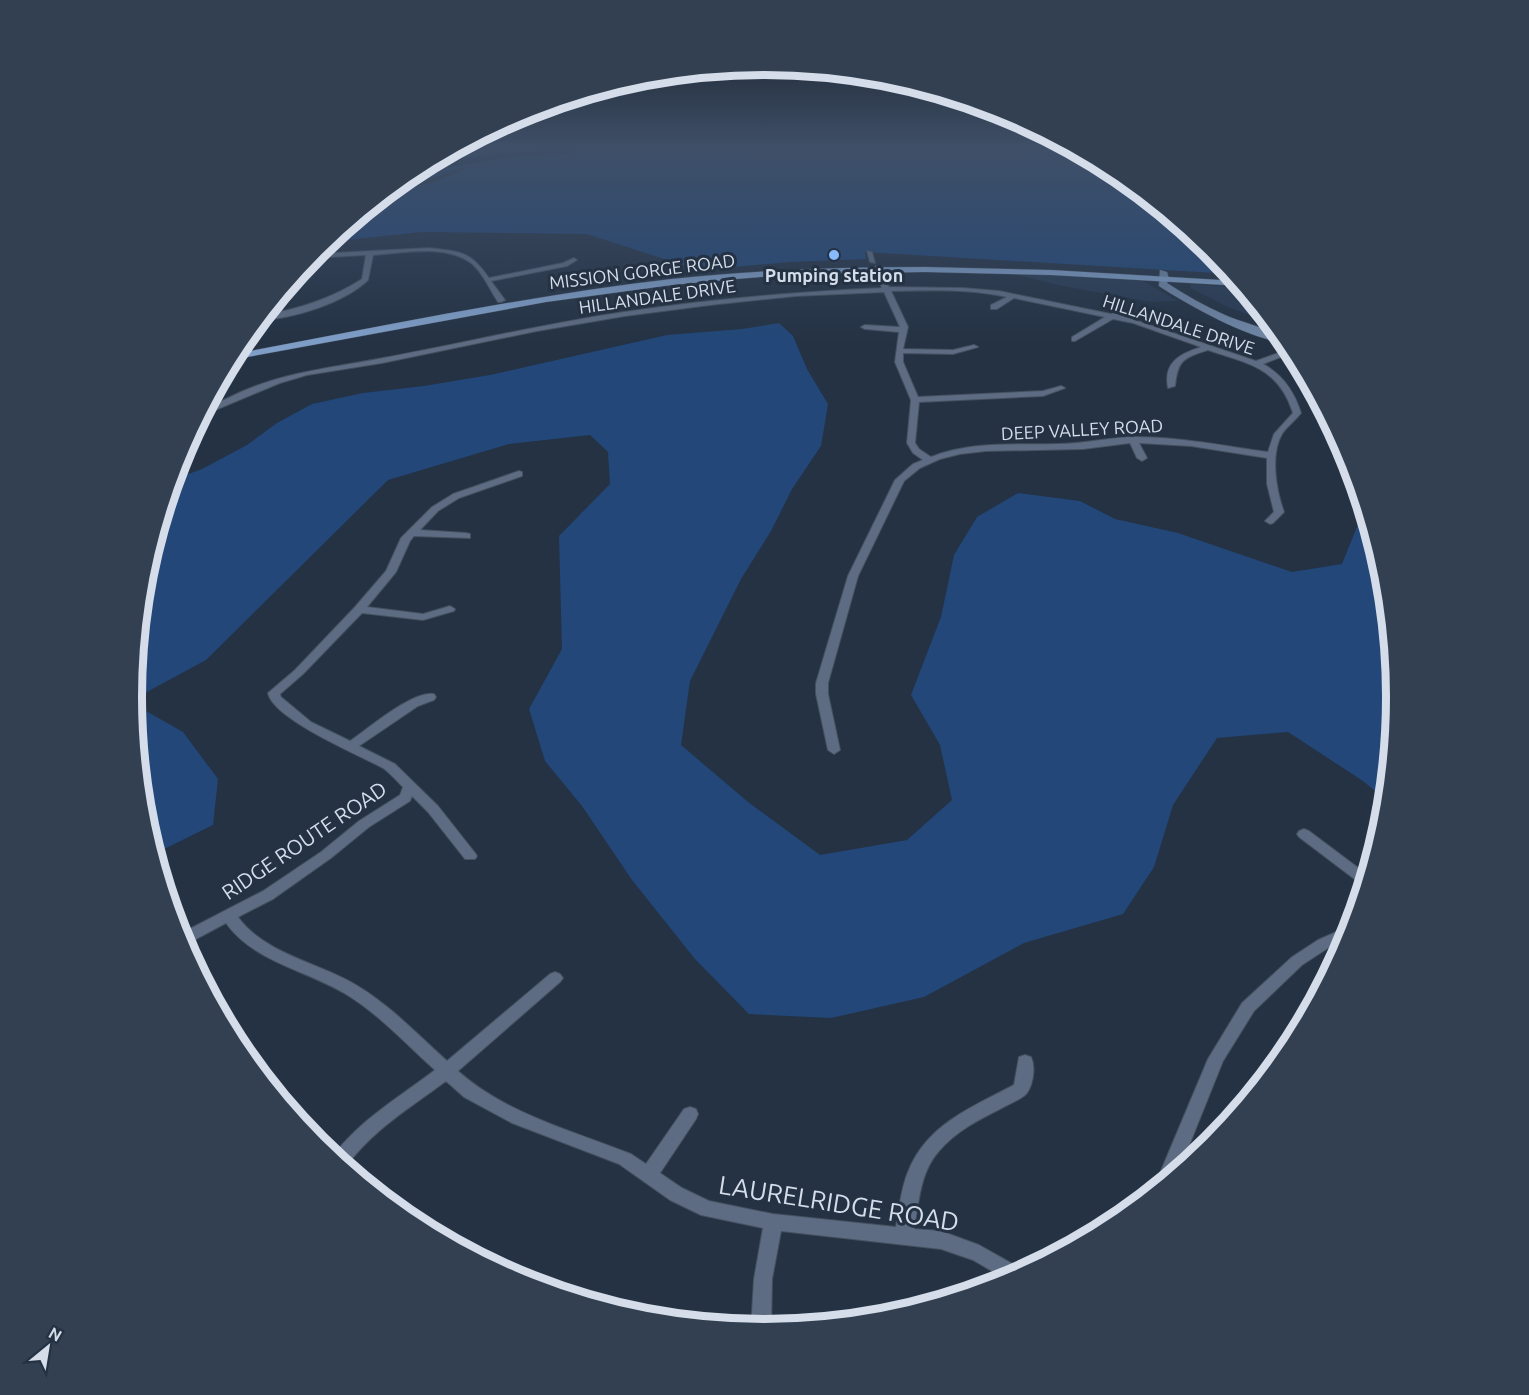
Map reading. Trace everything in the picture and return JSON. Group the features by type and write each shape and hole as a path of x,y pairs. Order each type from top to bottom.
{"main road":[{"name":"MISSION GORGE ROAD","path":"253,344 501,300 670,275 731,269 1041,264 1229,283"},
{"name":"MISSION GORGE ROAD","path":"245,355 610,290 735,276 874,265"},
{"name":"MISSION GORGE ROAD","path":"1164,275 1223,277"},
{"path":"1262,325 1198,298 1164,275 1162,284 1183,299 1223,318 1269,335"}],"street":[{"path":"326,256 429,250 459,254 475,263 501,300"},
{"path":"834,750 822,694 822,683 853,576 900,480 928,459 916,451 911,443 915,400 900,362 899,351 904,327 869,252"},
{"path":"274,315 322,304 348,293 365,280 370,254"},
{"path":"488,280 565,265 574,260"},
{"name":"HILLANDALE DRIVE","path":"213,408 277,381 306,373 382,361 537,329 625,314 796,294 885,289 963,290 1013,296 1113,315 1256,364 1275,374 1292,397 1297,413 1278,434 1273,456 1272,494 1279,513 1270,521"},
{"path":"994,308 1013,296"},
{"path":"1075,339 1113,315"},
{"path":"865,327 903,330"},
{"path":"899,351 953,352 974,346"},
{"path":"1171,386 1173,365 1177,359 1208,347"},
{"path":"1256,364 1283,354"},
{"path":"915,400 1042,393 1061,388"},
{"path":"1133,440 1142,458"},
{"name":"DEEP VALLEY ROAD","path":"928,459 966,451 1084,446 1133,440 1174,442 1273,456"},
{"path":"470,856 433,809 390,767 299,718 275,698 274,693 299,672 359,609 391,572 405,540 435,509 456,496 519,474"},
{"path":"411,533 466,536"},
{"path":"359,609 414,617 450,609"},
{"path":"350,747 414,704 430,698"},
{"name":"RIDGE ROUTE ROAD","path":"189,936 268,895 326,855 364,824 405,798 410,788 408,784"},
{"path":"1304,834 1360,877"},
{"name":"LAURELRIDGE ROAD","path":"229,916 237,927 267,951 349,988 377,1007 470,1092 518,1118 625,1159 676,1194 707,1209 773,1222 941,1240 979,1254 1009,1270"},
{"path":"1170,1170 1216,1059 1248,1007 1297,961 1340,936"},
{"path":"343,1156 354,1140 374,1122 446,1072 555,978"},
{"path":"903,1235 917,1170 928,1150 951,1130 1020,1090 1024,1080 1025,1062"},
{"path":"649,1175 690,1114"},
{"path":"761,1320 763,1279 773,1222"}],"shaded area":[{"path":"377,211 1152,211 1175,229 1220,273 865,252 866,259 791,262 698,270 587,234 422,232 342,240"},
{"path":"1010,273 1143,281 1178,301 1150,302 1058,285"},
{"path":"1190,284 1233,287 1257,318 1228,307 1191,288"},
{"path":"779,323 793,336 807,369 828,404 821,446 792,489 771,531 741,579 690,681 681,745 748,802 820,855 907,840 952,800 940,745 911,695 941,617 954,555 977,517 1018,493 1080,501 1115,519 1178,533 1292,572 1342,564 1361,518 1375,576 1386,657 1386,738 1379,795 1363,781 1288,732 1217,738 1173,805 1154,867 1123,914 1024,943 924,997 831,1018 749,1014 695,959 632,880 582,806 545,761 529,709 562,649 559,536 610,484 608,452 590,435 509,444 388,480 206,660 142,695 147,616 154,576 163,536 183,476 202,469 247,445 277,423 312,404 363,393 490,375 667,335 742,329"},
{"path":"142,709 183,732 218,779 213,825 161,851 147,779"}],"place":[{"name":"Pumping station","path":"834,255"}]}
